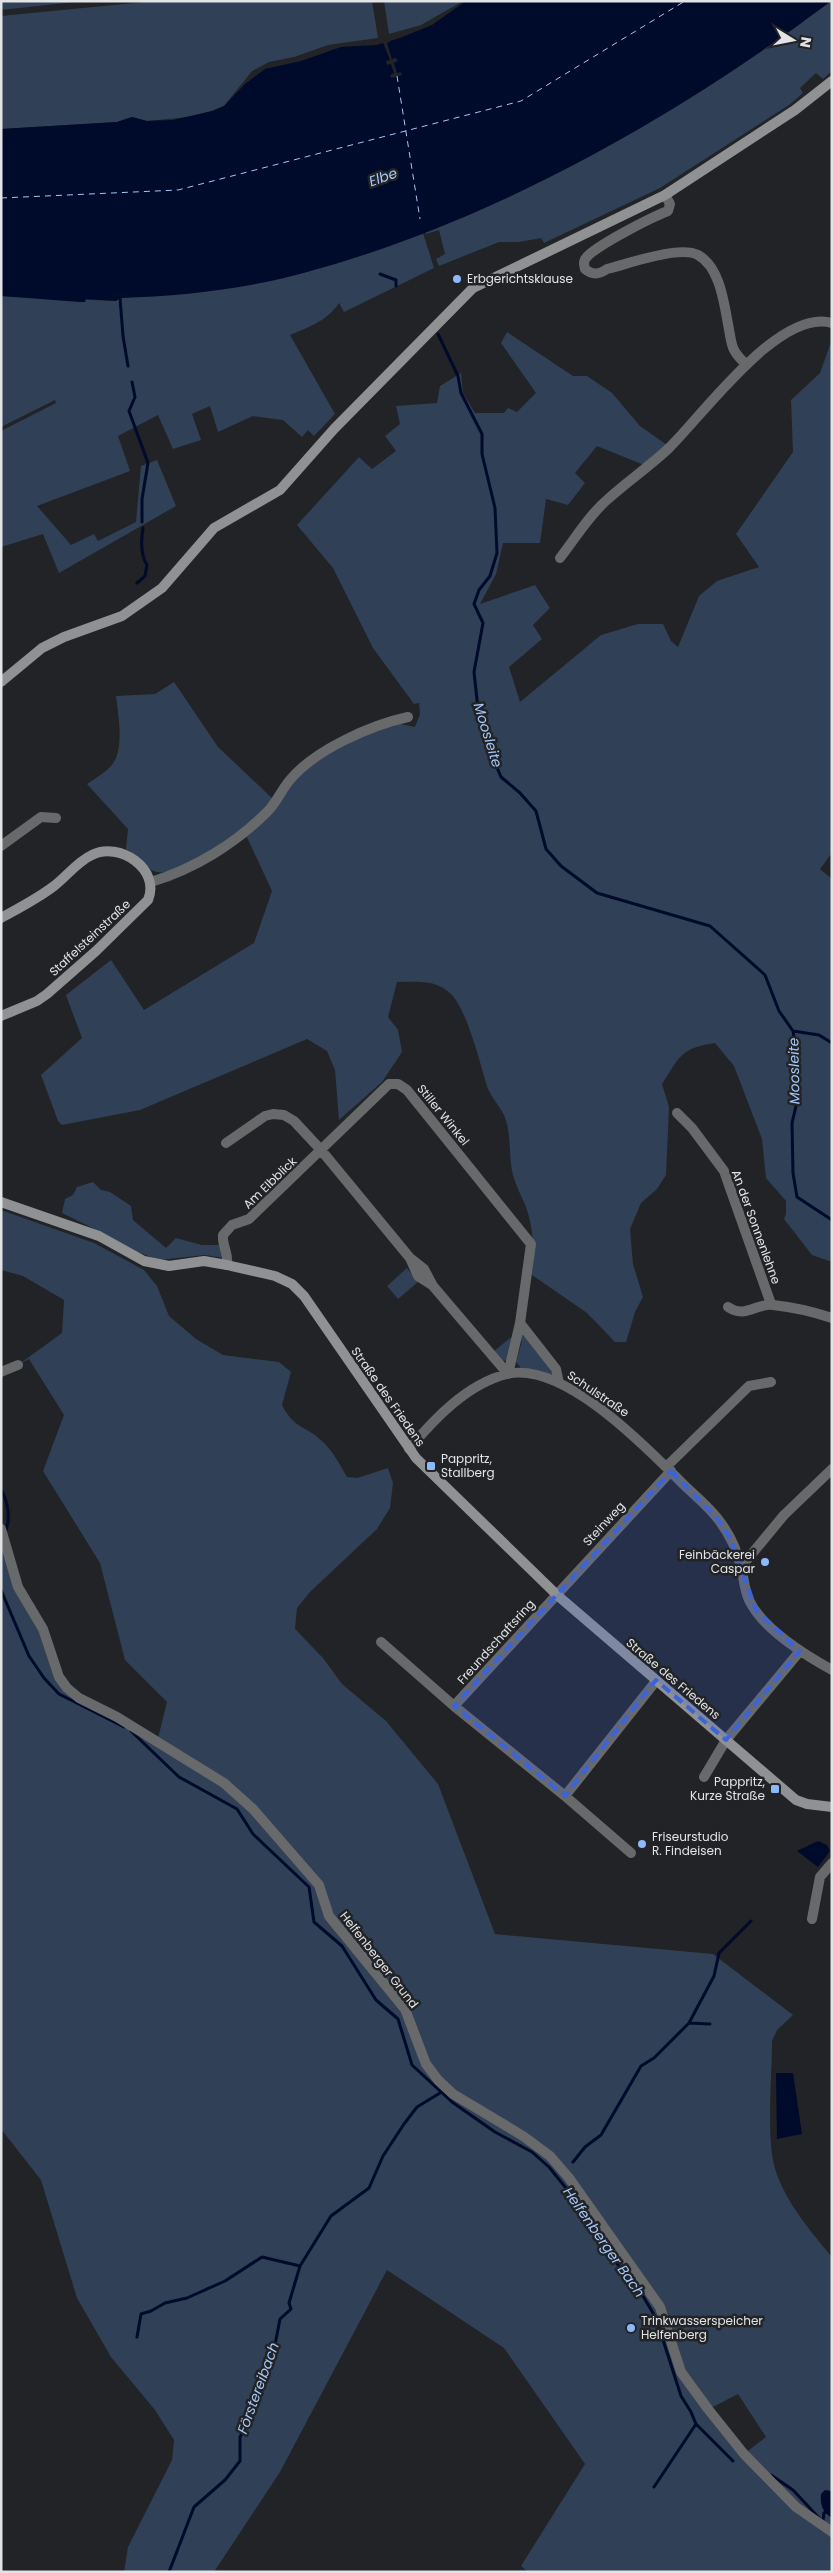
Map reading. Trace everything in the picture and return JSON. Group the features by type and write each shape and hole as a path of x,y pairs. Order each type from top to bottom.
{"street":[{"path":"1,682 42,648 64,637 122,616 162,588 214,528 280,490 334,429 473,288 665,195 795,110 832,81"},
{"path":"665,195 670,204 668,211 624,232 587,256 584,263 585,269 591,273 599,274 607,269 677,252 698,255 709,267 719,284 734,354 746,364"},
{"path":"560,558 606,500 672,446 746,364 780,338 810,320 832,323"},
{"path":"1,918 48,890 91,855 107,850 123,854 139,864 151,882 195,866 269,810 289,780 321,755 384,722 408,717"},
{"path":"1,846 41,817 56,818"},
{"name":"Staffelsteinstraße","path":"1,1016 37,1002 96,951 148,900 151,892 151,882"},
{"name":"Stiller Winkel","path":"321,1150 389,1084 398,1084 407,1090 531,1244 520,1323"},
{"name":"An der Sonnenlehne","path":"677,1113 692,1128 724,1172 771,1304"},
{"path":"226,1143 255,1121 273,1114 284,1115 294,1121 321,1150 410,1258 418,1276 433,1286 508,1374"},
{"name":"Am Elbblick","path":"227,1265 228,1258 222,1243 223,1235 232,1225 249,1219 321,1150"},
{"name":"Am Elbblick","path":"309,1162 321,1165 330,1161"},
{"name":"Straße des Friedens","path":"1,1202 99,1236 131,1255 155,1265 169,1266 204,1261 275,1276 297,1289 409,1449 516,1557 557,1595 796,1800 807,1804 832,1807"},
{"path":"728,1308 735,1312 742,1312 771,1304 832,1318"},
{"path":"508,1374 520,1323"},
{"path":"520,1323 556,1369 559,1383"},
{"path":"1,1372 18,1365"},
{"name":"Schulstraße","path":"409,1449 469,1390 508,1374 534,1374 574,1390 634,1434 718,1519 731,1539 742,1567 746,1592 756,1610 772,1628 800,1651 832,1670"},
{"path":"669,1469 748,1386 771,1382"},
{"name":"Steinweg","path":"557,1595 669,1469"},
{"path":"742,1567 784,1515 832,1469"},
{"name":"Helfenberger Grund","path":"1,1529 18,1587 43,1630 59,1677 67,1688 79,1698 117,1717 224,1783 253,1810 319,1885 329,1916 405,2010 426,2064 438,2080 453,2094 523,2136 550,2156 569,2178 660,2307 681,2372 708,2409 744,2454 796,2507 832,2532"},
{"name":"Freundschaftsring","path":"454,1706 557,1595"},
{"path":"381,1642 454,1706 565,1796 631,1853"},
{"path":"704,1777 726,1740 800,1651"},
{"path":"565,1796 656,1680"},
{"path":"812,1919 820,1877 832,1863"}],"highlighted area":[{"path":"671,1471 718,1519 731,1539 756,1610 800,1651 726,1740 656,1680 565,1796 454,1706"}],"shaded area":[{"path":"1,1 84,1 1,10"},
{"path":"155,1 372,1 378,38 328,45 294,57 269,62 252,71 224,106 199,116 147,121 132,117 117,122 1,129 1,16"},
{"path":"384,1 463,1 421,25 389,34"},
{"path":"832,1 832,71 823,79 816,73 800,88 803,93 789,105 660,188 544,243 541,238 519,242 499,242 439,266 436,259 445,254 439,230 426,234 425,232 464,217 564,169 670,110"},
{"path":"423,233 434,268 344,312 339,303 323,319 290,335 335,414 314,436 308,430 302,437 283,420 253,416 218,432 210,406 192,414 201,440 173,449 158,415 118,436 130,471 37,506 71,545 94,534 98,541 136,522 141,466 157,460 176,506 59,573 43,534 1,547 1,431 56,403 55,400 1,427 1,296 116,301 120,298 228,288 306,272"},
{"path":"507,332 573,376 587,376 612,393 640,426 667,445 644,465 597,446 575,473 585,483 568,505 546,499 540,543 503,543 496,574 480,604 535,585 550,608 533,625 542,639 509,667 520,702 601,635 638,624 663,624 671,641 678,647 699,596 717,581 759,567 736,534 793,452 791,400 820,373 832,339 832,853 820,869 832,879 832,1262 812,1255 784,1219 786,1201 766,1178 762,1139 734,1066 715,1043 695,1048 682,1055 662,1084 669,1107 666,1175 657,1189 641,1203 630,1229 633,1264 643,1297 635,1312 626,1342 615,1342 587,1313 532,1275 533,1249 531,1224 513,1175 509,1137 504,1115 488,1090 468,1024 457,1002 451,994 439,986 426,982 397,982 388,1017 398,1030 402,1052 382,1082 339,1120 335,1070 327,1051 307,1039 140,1110 62,1125 58,1121 41,1075 82,1038 66,995 111,960 144,1010 254,943 272,891 245,833 305,769 344,744 396,723 415,727 420,714 419,703 414,704 373,648 333,568 297,525 359,457 372,469 396,451 385,436 400,424 396,406 437,403 440,386 461,373 463,393 475,413 504,413 508,408 517,412 536,393 501,343"},
{"path":"174,682 218,747 273,799 265,809 237,834 202,858 169,872 157,872 153,871 126,849 128,829 87,784 107,770 116,758 120,735 116,696 155,694"},
{"path":"93,1182 101,1190 110,1192 131,1206 133,1220 166,1248 176,1238 202,1245 221,1245 224,1258 205,1255 159,1260 132,1250 109,1236 62,1213 65,1199 73,1195 77,1187"},
{"path":"1,1210 94,1243 144,1270 157,1286 169,1316 196,1339 223,1355 279,1362 291,1372 282,1405 286,1413 295,1423 316,1436 326,1445 347,1477 357,1478 388,1468 393,1483 390,1508 377,1529 310,1592 297,1608 295,1629 323,1658 342,1684 386,1721 438,1784 495,1934 713,1954 793,2015 777,2030 772,2041 771,2147 776,2173 796,2212 832,2257 832,2572 528,2572 521,2566 585,2464 504,2348 387,2270 280,2472 214,2572 124,2572 128,2547 172,2460 174,2440 155,2410 111,2357 77,2298 41,2180 1,2129 1,1539 18,1587 67,1688 157,1742 167,1702 125,1660 100,1563 43,1471 64,1415 29,1359 18,1365 62,1333 64,1300 23,1276 1,1270","holes":["738,2394 766,2437 744,2454 709,2409"]},
{"path":"407,1268 418,1282 398,1299 387,1286"},
{"path":"524,1333 548,1360 553,1375 521,1368 516,1362 522,1341 520,1339 521,1334"},
{"path":"515,1337 509,1360 502,1361 493,1352 510,1338"}],"water":[{"name":"Elbe","path":"466,1 831,1 711,85 581,161 514,195 446,225 376,251 284,278 215,291 120,298 116,301 86,299 85,302 1,296 1,129 117,122 132,117 147,121 173,120 212,111 224,106 245,84 265,69 301,61 341,47 376,45 400,38 432,25"},
{"path":"818,1841 827,1845 830,1851 818,1867 797,1851"},
{"path":"776,2073 793,2073 802,2134 777,2139"},
{"path":"825,2490 832,2491 832,2518 826,2513 821,2504 821,2494"}],"pier":[{"path":"389,38 390,42 387,43 392,59 396,58 398,61 394,63 397,73 401,72 402,75 391,78 390,75 394,73 391,64 387,65 386,61 390,60 382,40"}],"waterway":[{"name":"Moosleite","path":"380,274 396,280 396,286"},
{"path":"120,298 128,366"},
{"name":"Moosleite","path":"438,334 458,376 461,393 482,434 482,454 495,508 497,553 490,576 479,590 474,604 483,623 474,672 478,709 486,725 490,751 501,777 520,793 536,811 546,849 561,866 597,893 710,926 765,975 779,1011 793,1031 796,1049 796,1106 792,1123 793,1173 797,1197 832,1220"},
{"path":"132,382 135,397 129,411 148,463 142,499 142,522"},
{"path":"137,583 145,576 147,565 142,552 143,528"},
{"path":"793,1031 819,1035 832,1043"},
{"name":"Helfenberger Bach","path":"1,1490 8,1511 8,1522 5,1532"},
{"name":"Helfenberger Bach","path":"1,1590 29,1656 44,1678 59,1694 124,1727"},
{"name":"Helfenberger Bach","path":"131,1731 179,1777 237,1809 253,1834 309,1887 314,1922 342,1946 376,2000 398,2019 412,2065 452,2102 495,2132 532,2152 549,2167 574,2198 612,2258 637,2286 656,2318 681,2396 696,2424 733,2461"},
{"path":"573,2162 585,2147 601,2135 641,2066 654,2058 689,2023 714,1976 719,1953 751,1921"},
{"path":"689,2023 710,2024"},
{"name":"Förstereibach","path":"169,2572 194,2507 225,2480 240,2461 240,2437 248,2421 264,2370 274,2350 280,2319 291,2309 289,2303 300,2266 331,2216 369,2188 383,2156 417,2107 440,2093"},
{"path":"137,2337 141,2314 165,2303 187,2298 225,2281 262,2257 300,2266"},
{"path":"654,2487 696,2424"},
{"name":"Helfenberger Bach","path":"771,2475 793,2490 820,2519"},
{"path":"823,2521 824,2513 832,2510"}],"ferry route":[{"path":"1,198 178,190 521,101 685,1"},
{"path":"397,76 420,219"}],"place":[{"name":"Erbgerichtsklause","path":"457,279"},
{"name":"Pappritz, Stallberg","path":"431,1466"},
{"name":"Feinbäckerei Caspar","path":"765,1562"},
{"name":"Pappritz, Kurze Straße","path":"775,1789"},
{"name":"Friseurstudio R. Findeisen","path":"642,1844"},
{"name":"Trinkwasserspeicher Helfenberg","path":"631,2328"}]}
